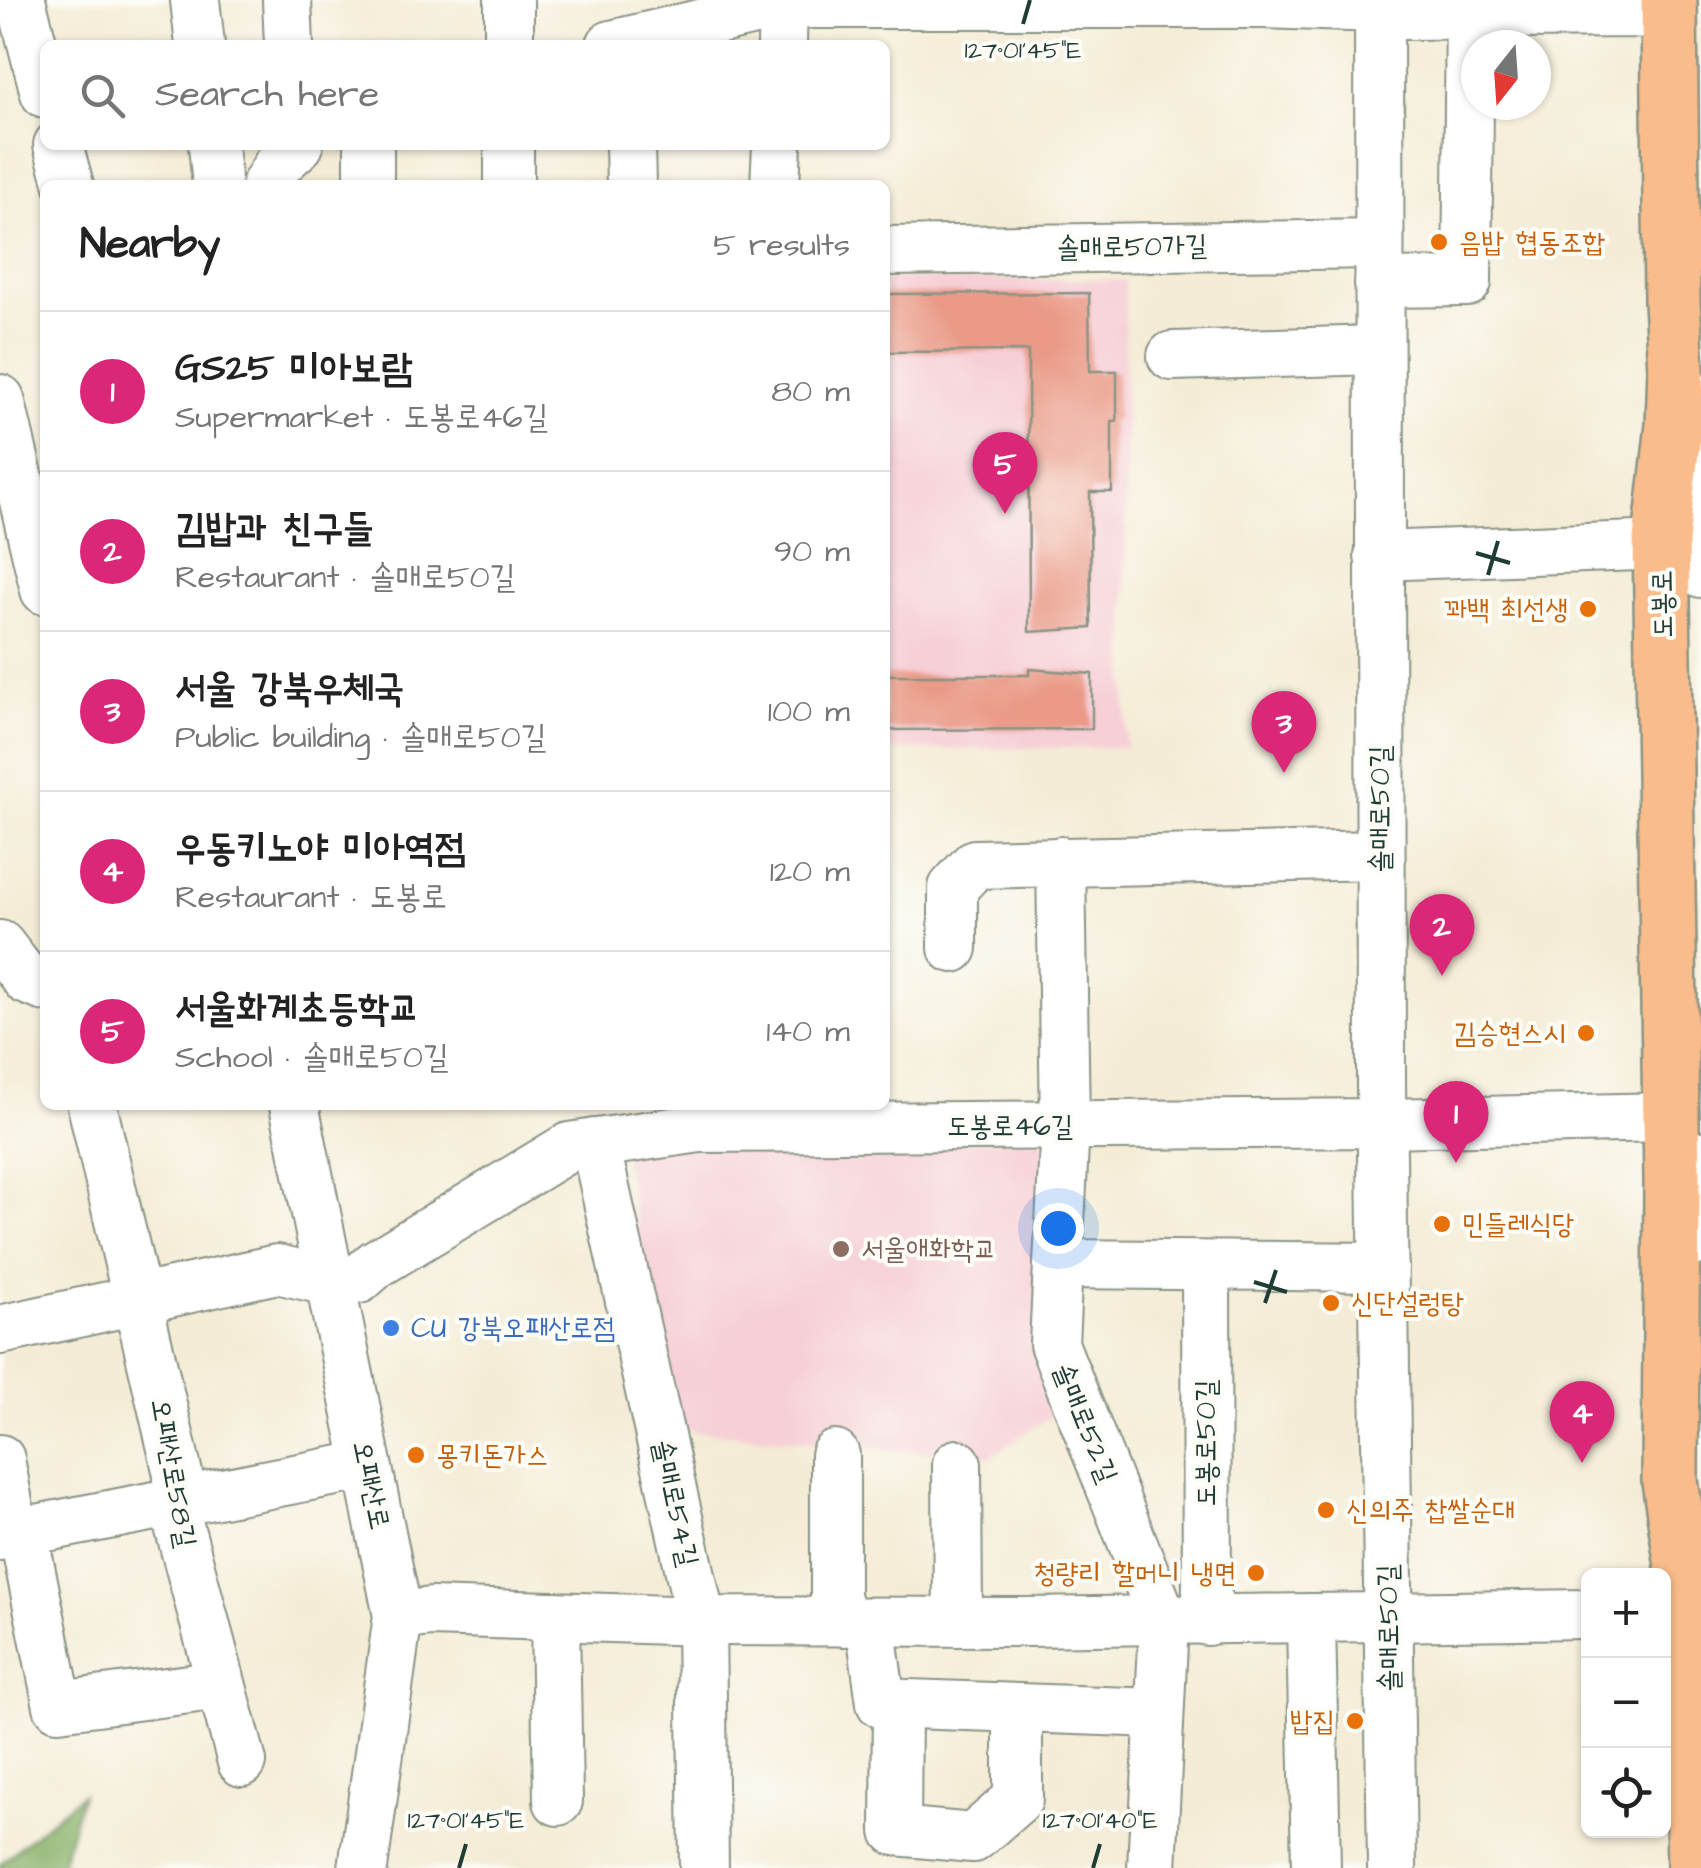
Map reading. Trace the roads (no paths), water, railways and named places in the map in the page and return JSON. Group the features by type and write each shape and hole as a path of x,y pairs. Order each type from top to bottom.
{"main road":[{"name":"도봉로","path":"1678,6 1672,302 1681,557 1686,1136 1670,1481 1695,1868"}],"street":[{"path":"21,0 40,74"},
{"path":"194,0 199,40"},
{"path":"287,0 289,40"},
{"path":"508,0 509,40"},
{"path":"645,40 783,16 1211,2 1379,4 1406,15 1634,13 1678,6"},
{"name":"솔매로50길","path":"1379,4 1380,855 1392,1868"},
{"name":"솔매로50가길","path":"890,251 1379,263 1467,282 1470,15"},
{"path":"59,150 68,180"},
{"path":"213,150 217,180"},
{"path":"369,150 369,180"},
{"path":"508,180 509,150"},
{"path":"630,150 631,180"},
{"path":"776,180 777,150"},
{"path":"1172,356 1379,350"},
{"path":"0,400 40,569"},
{"path":"1379,556 1638,546 1681,557"},
{"path":"953,948 953,888 975,864 1380,855"},
{"name":"솔매로52길","path":"1061,861 1065,1125 1054,1344 1185,1622 1159,1713 1152,1868"},
{"name":"오패산로58길","path":"93,1110 178,1474 178,1522 242,1762"},
{"name":"오패산로","path":"295,1110 398,1616 370,1855"},
{"name":"도봉로46길","path":"329,1280 360,1279 376,1264 569,1148 674,1118 1065,1125 1382,1124 1686,1136"},
{"path":"1686,1136 1692,1253 1691,1364 1701,1552"},
{"name":"솔매로54길","path":"595,1143 701,1622 704,1868"},
{"path":"1058,1264 1384,1268"},
{"name":"도봉로50길","path":"1185,1622 1206,1266"},
{"path":"0,1330 276,1269 329,1280"},
{"path":"835,1455 834,1598 857,1622 881,1703 1159,1713"},
{"path":"0,1459 11,1534 58,1706 222,1685"},
{"path":"957,1464 958,1622"},
{"path":"11,1534 367,1465"},
{"path":"398,1616 431,1612 701,1622 1185,1622 1581,1614"},
{"path":"556,1616 558,1801"},
{"path":"1311,1619 1316,1868"},
{"path":"897,1704 896,1831 973,1838 1018,1799 1018,1708"},
{"path":"330,1868 370,1855"}],"place":[{"name":"음밥 협동조합","path":"1439,242"},
{"name":"서울화계초등학교","path":"1005,514"},
{"name":"꽈백 최선생","path":"1588,609"},
{"name":"서울 강북우체국","path":"1284,773"},
{"name":"김밥과 친구들","path":"1442,976"},
{"name":"김승현스시","path":"1586,1033"},
{"name":"GS25 미아보람","path":"1456,1163"},
{"name":"민들레식당","path":"1442,1224"},
{"name":"서울애화학교","path":"841,1249"},
{"name":"신단설렁탕","path":"1331,1303"},
{"name":"CU 강북오패산로점","path":"391,1328"},
{"name":"몽키돈가스","path":"416,1455"},
{"name":"우동키노야 미아역점","path":"1582,1463"},
{"name":"신의주 찹쌀순대","path":"1326,1510"},
{"name":"청량리 할머니 냉면","path":"1256,1573"},
{"name":"밥집","path":"1355,1721"}]}
